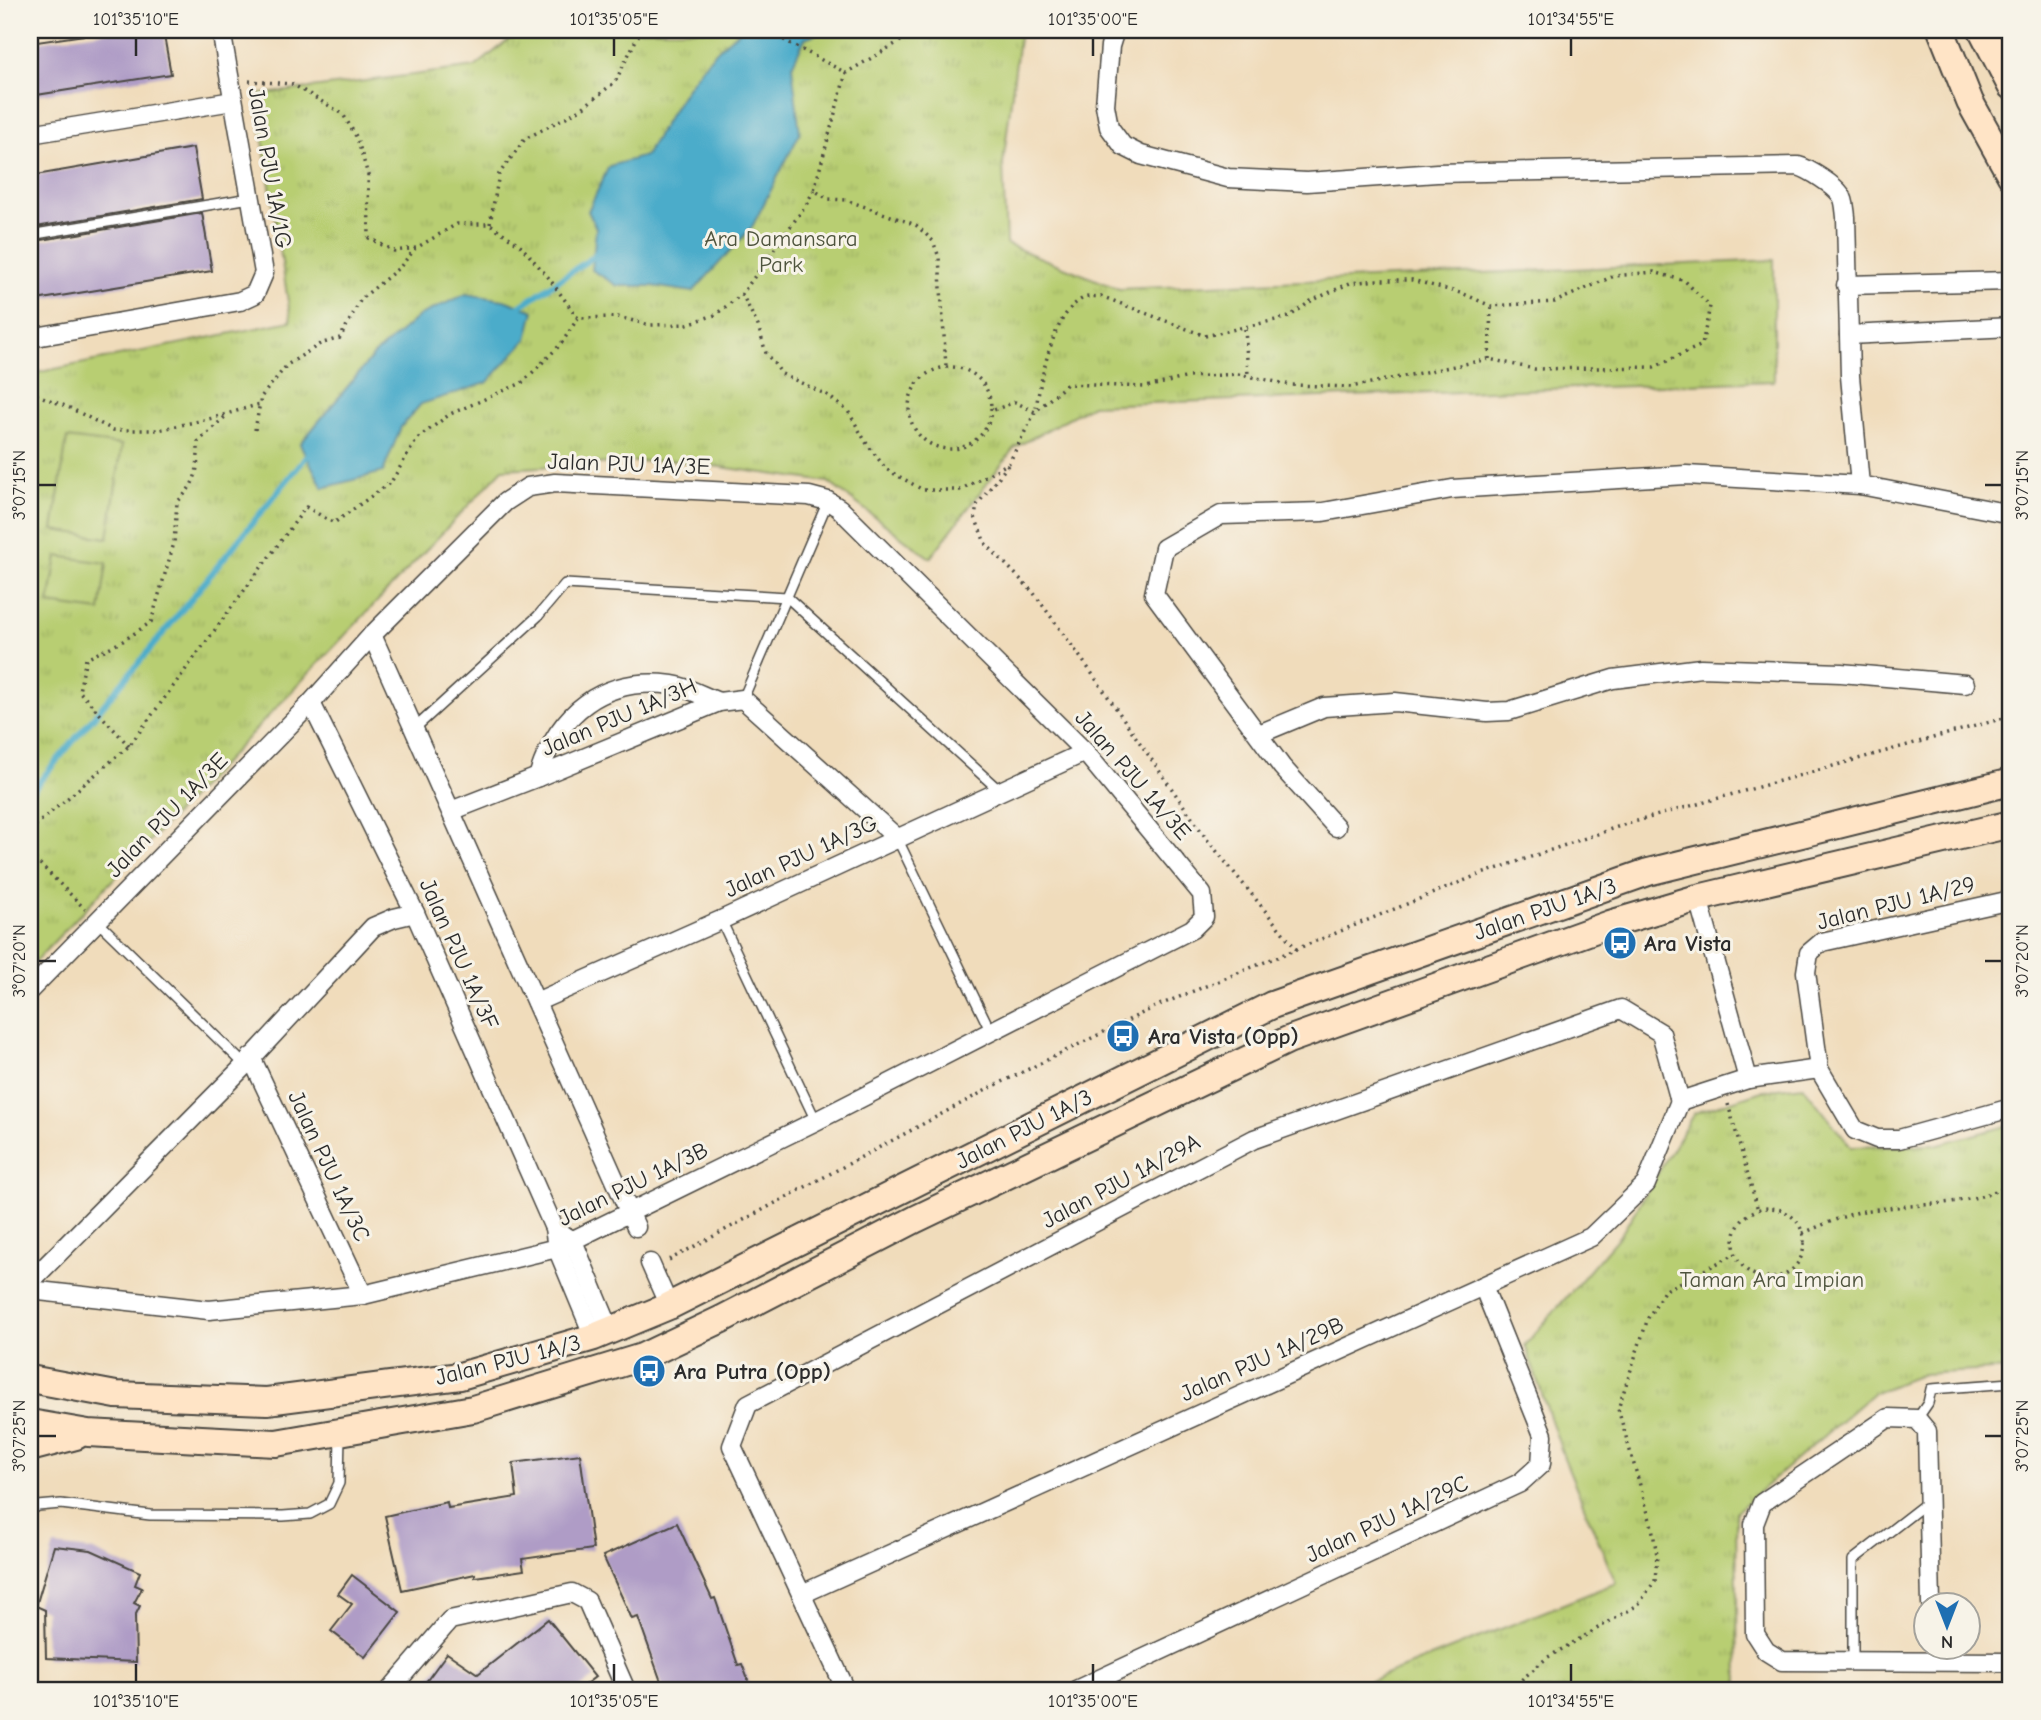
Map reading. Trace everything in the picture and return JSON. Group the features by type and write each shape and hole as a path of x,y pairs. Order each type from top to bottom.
{"street":[{"name":"Jalan PJU 1A/1G","path":"30,338 240,300 255,294 264,273 221,30"},
{"path":"1115,30 1110,46 1105,104 1109,127 1123,146 1141,155 1228,178 1307,182 1437,173 1798,166 1808,169 1840,194 1846,217 1846,285 1860,485"},
{"path":"1941,30 1970,102 2011,176"},
{"path":"1982,30 2011,86"},
{"path":"30,134 233,101"},
{"path":"1846,285 2011,281"},
{"path":"1849,335 2011,327"},
{"path":"1336,827 1282,766 1154,594 1164,548 1221,515 1323,512 1452,489 1686,475 1860,485 2011,514"},
{"name":"Jalan PJU 1A/3E","path":"30,990 311,704 372,635 505,502 528,487 555,483 810,496 828,501 839,508 1085,752 1202,894 1203,917"},
{"path":"372,635 632,1219"},
{"path":"1259,734 1324,707 1395,702 1487,712 1509,711 1613,679 1701,667 1841,673 1965,684"},
{"name":"Jalan PJU 1A/3H","path":"538,777 546,753 557,733 577,711 604,692 631,684 675,685 719,702"},
{"path":"743,699 897,838"},
{"name":"Jalan PJU 1A/3H","path":"451,811 719,702 743,699"},
{"name":"Jalan PJU 1A/3F","path":"311,704 415,912 554,1228 565,1245 602,1334"},
{"name":"Jalan PJU 1A/3G","path":"536,1002 1085,752"},
{"name":"Jalan PJU 1A/3","path":"30,1379 116,1395 267,1401 460,1377 602,1334 669,1306 1272,1005 1648,872 2011,782"},
{"name":"Jalan PJU 1A/3","path":"30,1423 88,1433 276,1443 473,1409 642,1357 916,1219 1288,1040 1610,924 1698,898 2011,824"},
{"path":"1698,898 1748,1079"},
{"name":"Jalan PJU 1A/29","path":"2011,900 1822,942 1809,953 1806,972 1819,1069 1855,1130 1877,1139 1899,1139 2011,1108"},
{"path":"30,1282 248,1061 373,927 415,912"},
{"name":"Jalan PJU 1A/3B","path":"30,1290 209,1310 363,1295 565,1245 632,1219 816,1121 1192,929 1203,917"},
{"name":"Jalan PJU 1A/29A","path":"802,1594 732,1446 748,1404 1254,1139 1621,1009 1661,1033 1680,1101"},
{"name":"Jalan PJU 1A/3C","path":"248,1061 363,1295"},
{"path":"1680,1101 1748,1079 1819,1069"},
{"name":"Jalan PJU 1A/29B","path":"802,1594 1591,1237 1646,1184 1680,1101"},
{"path":"651,1266 669,1306"},
{"name":"Jalan PJU 1A/29C","path":"1076,1690 1520,1483 1541,1464 1544,1435 1483,1286"},
{"path":"1912,1657 1853,1662 1782,1661 1766,1651 1755,1634 1754,1524 1762,1503 1888,1418 1917,1419 1927,1431 1931,1590"},
{"path":"30,1448 88,1433"},
{"path":"390,1690 450,1620 572,1593 587,1601 626,1690"},
{"path":"802,1594 846,1690"},
{"path":"1982,1659 2011,1662"}],"lane":[{"path":"30,235 250,198"},
{"path":"743,699 828,501"},
{"path":"414,729 538,616 565,584 787,597 1001,792"},
{"path":"897,838 991,1032"},
{"path":"721,920 816,1121"},
{"path":"97,921 248,1061"},
{"path":"1917,1419 1928,1403 1931,1390 2011,1383"},
{"path":"30,1511 38,1506 61,1504 150,1515 310,1514 329,1504 339,1483 340,1432"},
{"path":"1853,1662 1853,1560 1930,1500"}],"path":[{"path":"490,225 499,174 525,139 581,109 615,82 641,30"},
{"path":"765,30 846,73"},
{"path":"578,318 618,317 650,325 687,324 715,315 742,294 814,190 846,73 919,30"},
{"path":"229,79 292,84 343,114 357,138 368,176 369,238 394,251 416,248"},
{"path":"814,190 828,199 846,200 916,225 933,241 939,257 946,367"},
{"path":"255,430 261,397 287,365 320,344 340,338 361,299 400,267 416,248 457,224 490,225 520,245 578,318"},
{"path":"1035,412 1068,384 1146,387 1189,377 1238,374 1291,385 1351,387 1489,359 1534,369 1654,367 1702,345 1710,306 1685,281 1654,272 1614,275 1555,302 1492,306 1464,294 1412,280 1350,283 1311,301 1289,317 1205,336 1101,296 1085,297 1064,316 1043,365 1035,412 1009,463 977,505 975,517 985,543 1033,592 1206,838 1297,950"},
{"path":"742,294 758,326 766,353 782,373 827,395 848,411 886,470 923,490 960,490 1009,463"},
{"path":"1489,359 1492,306"},
{"path":"30,830 129,746 306,507 334,523 391,482 417,439 450,414 522,383 561,344 578,318"},
{"path":"1245,329 1248,376"},
{"path":"937,368 965,370 985,386 991,411 987,424 971,443 946,448 933,445 921,437 913,426 909,398 915,385 937,368"},
{"path":"30,392 70,408 113,430 158,430 260,404"},
{"path":"991,411 1015,402 1035,412"},
{"path":"129,746 79,691 86,659 123,642 151,622 174,544 177,502 191,488 198,467 198,442 228,414"},
{"path":"651,1266 992,1087 1157,1006 1473,877 1623,825 2011,716"},
{"path":"30,853 97,921"},
{"path":"1724,1087 1758,1210"},
{"path":"1803,1233 1863,1211 1977,1197 2011,1182"},
{"path":"2004,1187 2011,1201"},
{"path":"1772,1208 1785,1212 1796,1221 1803,1233 1804,1246 1800,1260 1792,1270 1779,1277 1766,1279 1752,1275 1742,1266 1735,1254 1733,1240 1737,1227 1746,1216 1758,1210 1772,1208"},
{"path":"1513,1690 1514,1686 1548,1657 1638,1605 1656,1581 1657,1555 1652,1527 1618,1409 1648,1318 1664,1292 1735,1254"}],"green space":[{"name":"Ara Damansara Park","path":"521,30 1020,30 1003,164 1006,244 1119,289 1774,260 1774,381 1092,405 1014,448 930,558 828,482 670,460 503,469 30,967 30,374 291,321 256,95 475,67"},
{"path":"67,438 122,445 108,538 53,530"},
{"path":"57,556 107,563 100,611 49,604"},
{"name":"Taman Ara Impian","path":"1803,1086 1851,1147 1935,1145 2011,1125 2010,1369 1923,1374 1873,1393 1736,1512 1738,1690 1348,1690 1616,1583 1564,1458 1525,1345 1622,1233 1694,1113 1762,1091"}],"water":[{"path":"741,30 826,30 805,38 792,66 800,133 752,227 693,292 652,286 618,286 592,270 596,228 588,211 609,166 645,156 676,105 711,56"},
{"path":"466,294 504,300 534,311 527,339 487,383 421,404 401,427 383,472 323,488 300,444 373,356 420,315"}],"building":[{"path":"118,30 163,30 171,74 30,96 30,43"},
{"path":"193,148 202,199 30,228 30,176"},
{"path":"202,213 212,271 30,301 30,242"},
{"path":"580,1454 593,1549 522,1559 524,1570 475,1577 475,1574 402,1590 385,1516 447,1502 448,1508 517,1497 513,1463"},
{"path":"677,1523 712,1599 715,1598 738,1665 742,1664 752,1690 664,1690 638,1617 632,1619 603,1556"},
{"path":"54,1546 91,1550 140,1572 135,1585 142,1588 134,1603 140,1606 135,1616 136,1662 46,1658 45,1610 36,1606"},
{"path":"352,1575 400,1612 365,1657 331,1631 352,1604 338,1594"},
{"path":"548,1619 595,1677 578,1690 420,1690 447,1653 478,1674"}],"waterway":[{"path":"516,309 598,251"},
{"path":"30,793 312,453"}],"place":[{"name":"Ara Vista","path":"1620,943"},
{"name":"Ara Vista (Opp)","path":"1123,1036"},
{"name":"Ara Putra (Opp)","path":"649,1371"}]}
